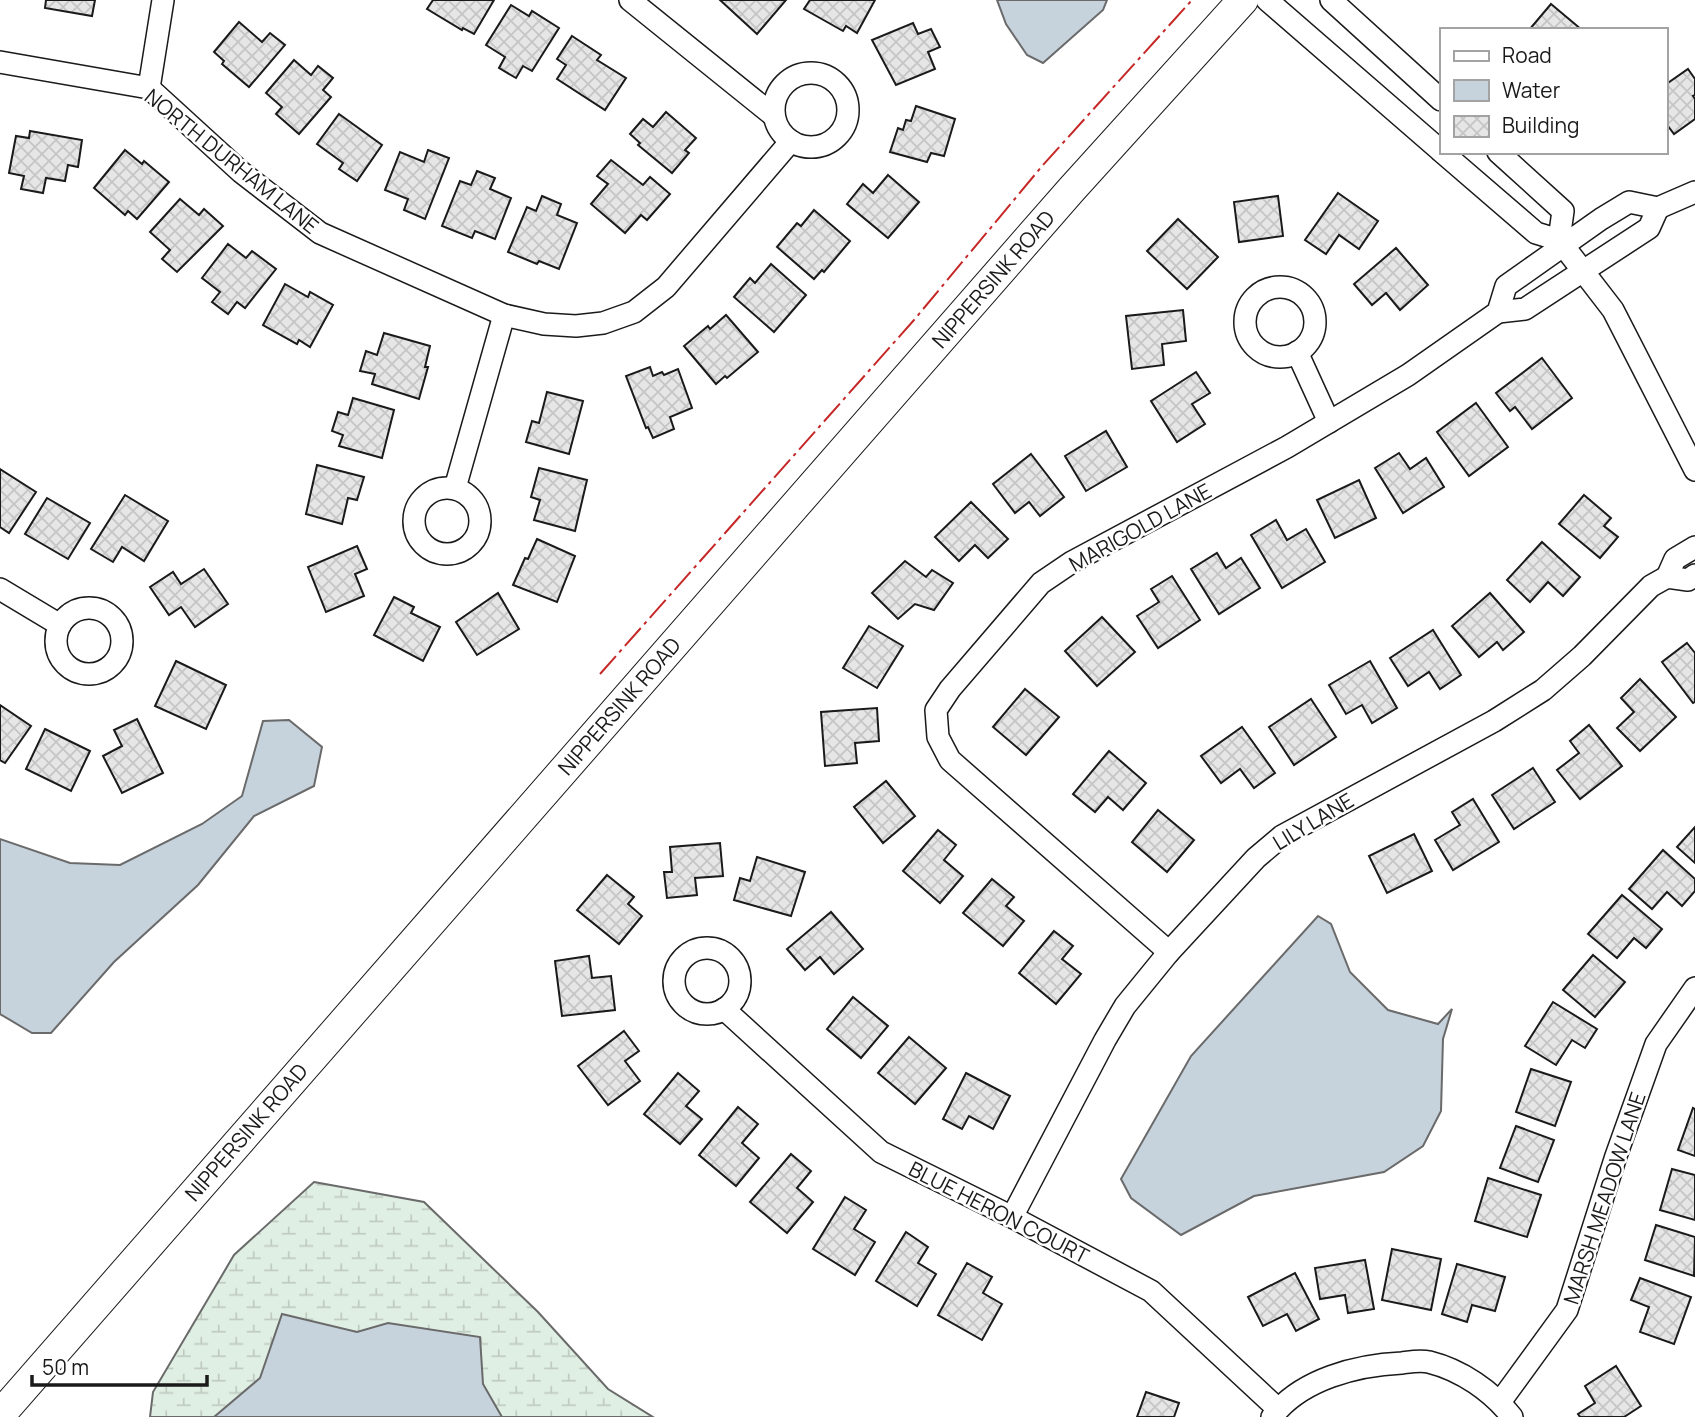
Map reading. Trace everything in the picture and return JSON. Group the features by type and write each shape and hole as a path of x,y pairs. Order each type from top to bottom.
{"street":[{"path":"149,88 163,0"},
{"path":"630,0 774,116"},
{"name":"NIPPERSINK ROAD","path":"0,1415 1062,201 1243,0"},
{"path":"1267,0 1440,150"},
{"path":"1331,0 1440,99"},
{"name":"NORTH DURHAM LANE","path":"0,62 149,88 241,172 320,233 504,315 544,324 576,326 603,323 634,312 666,287 791,141"},
{"path":"818,74 829,78 845,96 846,119 841,131 833,140 821,146 808,147 791,141 778,127 774,116 778,93 795,77 818,74"},
{"path":"1444,154 1535,233 1561,243 1584,271 1613,310 1695,470"},
{"path":"1500,154 1563,211 1561,243"},
{"path":"1498,312 1525,309 1649,228 1658,208 1695,192"},
{"name":"MARIGOLD LANE","path":"1170,952 950,760 938,737 936,710 950,689 1041,583 1072,562 1287,447 1408,375 1498,312 1506,286 1561,243 1629,202 1658,208"},
{"path":"455,488 504,315"},
{"path":"1297,352 1329,422"},
{"name":"LILY LANE","path":"1012,1217 1125,1006 1256,858 1282,836 1494,721 1543,690 1582,656 1651,586 1667,577 1675,559 1695,547"},
{"path":"1667,577 1688,580 1695,575"},
{"path":"0,589 60,625"},
{"name":"MARSH MEADOW LANE","path":"1506,1409 1567,1310 1616,1156 1656,1044 1695,988"},
{"name":"BLUE HERON COURT","path":"724,1010 881,1152 1012,1217 1151,1291 1275,1413"},
{"path":"1275,1413 1311,1385 1350,1370 1386,1364 1426,1362 1461,1374 1506,1409"}],"green space":[{"path":"314,1182 424,1202 538,1312 608,1389 653,1417 150,1417 153,1392 234,1255"}],"water":[{"path":"997,0 1107,0 1103,10 1043,63 1027,55 1006,24"},
{"path":"289,720 322,747 314,786 254,816 198,885 114,962 51,1033 32,1033 0,1014 0,839 70,863 120,865 202,824 242,796 263,721"},
{"path":"1318,916 1331,924 1350,972 1388,1010 1438,1024 1452,1009 1443,1039 1441,1111 1423,1146 1384,1172 1254,1196 1181,1235 1131,1198 1121,1179 1191,1056"},
{"path":"282,1314 357,1332 388,1323 480,1337 483,1384 502,1417 214,1417 260,1378"}],"building":[{"path":"46,0 95,0 92,16 45,8"},
{"path":"433,0 494,0 474,34 463,28 462,30 427,9"},
{"path":"720,0 786,0 757,34"},
{"path":"810,0 875,0 857,33 846,26 843,31 804,9"},
{"path":"1551,4 1580,28 1531,28"},
{"path":"511,5 529,16 532,11 559,28 532,71 523,66 516,78 499,68 505,57 486,45"},
{"path":"239,22 262,42 270,33 285,45 249,87 222,64 224,61 214,52"},
{"path":"913,23 918,34 931,29 940,47 928,52 935,69 896,85 872,40"},
{"path":"572,36 601,55 597,60 626,78 605,110 557,79 566,65 557,59"},
{"path":"294,60 311,75 318,66 333,78 323,90 331,97 299,134 276,114 282,107 266,93"},
{"path":"1688,69 1695,79 1695,119 1674,134 1667,125 1667,84"},
{"path":"916,106 955,119 944,156 931,153 927,162 890,152 898,128 903,130 906,120 911,121"},
{"path":"666,112 696,138 685,150 689,153 672,173 638,145 640,143 630,134 643,119 653,127"},
{"path":"339,114 382,145 357,181 339,169 343,163 317,144"},
{"path":"30,131 82,140 78,167 68,165 65,181 46,178 43,193 21,189 24,176 9,173 16,136 29,138"},
{"path":"125,150 142,164 144,161 169,182 137,219 128,211 125,215 94,188"},
{"path":"428,150 449,158 425,219 404,210 408,199 385,190 400,152 424,162"},
{"path":"611,160 643,185 650,177 670,194 647,220 641,215 625,233 591,204 608,184 597,176"},
{"path":"477,171 495,178 490,189 511,198 495,239 475,231 472,238 442,226 460,181 471,185"},
{"path":"888,175 919,202 888,238 847,204 863,184 873,193"},
{"path":"1338,193 1378,221 1359,249 1339,235 1326,254 1305,240"},
{"path":"542,196 561,204 557,215 577,223 559,269 539,261 537,264 508,252 527,207 536,211"},
{"path":"1278,196 1283,236 1239,242 1234,202"},
{"path":"180,199 199,215 204,209 223,226 177,272 162,259 170,250 150,232"},
{"path":"814,210 850,241 824,272 822,270 814,279 777,247 797,223 801,226"},
{"path":"1178,219 1218,257 1187,289 1147,251"},
{"path":"228,244 246,258 252,251 276,269 245,308 237,302 228,314 212,302 220,292 202,278"},
{"path":"1396,248 1428,285 1400,310 1386,293 1372,305 1354,284"},
{"path":"771,264 806,295 774,332 734,297 750,278 755,283"},
{"path":"285,284 308,297 310,292 333,305 310,347 299,340 297,344 263,325"},
{"path":"1183,310 1186,341 1162,344 1164,365 1132,369 1126,316"},
{"path":"726,315 758,352 716,384 684,346"},
{"path":"384,333 430,346 425,367 428,367 419,399 372,384 375,374 360,371 366,351 377,355"},
{"path":"1542,358 1572,398 1532,429 1515,407 1510,411 1496,393"},
{"path":"650,367 653,376 678,369 692,408 670,417 674,429 653,438 648,427 646,428 626,376"},
{"path":"1196,372 1210,393 1192,404 1205,424 1177,442 1151,401"},
{"path":"547,392 583,401 569,454 526,442 532,421 539,423"},
{"path":"353,398 394,410 382,458 339,446 343,435 332,431 338,412 348,415"},
{"path":"1476,403 1508,447 1469,476 1437,432"},
{"path":"1106,431 1127,467 1086,491 1065,456"},
{"path":"1399,453 1410,469 1426,458 1444,487 1403,513 1375,468"},
{"path":"1031,454 1064,497 1040,516 1029,502 1015,513 993,484"},
{"path":"317,465 364,477 357,500 348,498 342,524 306,514"},
{"path":"539,468 587,480 575,531 534,520 540,500 531,497"},
{"path":"0,469 36,492 9,533 0,527"},
{"path":"1359,480 1376,518 1335,538 1317,500"},
{"path":"125,495 168,521 144,561 122,547 113,562 91,549"},
{"path":"1584,495 1611,518 1604,526 1618,537 1600,558 1559,524"},
{"path":"47,498 90,523 68,559 25,534"},
{"path":"971,502 1008,539 988,558 975,545 959,561 935,537"},
{"path":"1276,520 1287,540 1306,529 1325,562 1282,588 1251,535"},
{"path":"537,539 575,556 557,602 513,585"},
{"path":"1542,542 1580,577 1563,596 1548,582 1530,602 1507,580"},
{"path":"357,546 367,569 355,574 364,596 326,612 308,567"},
{"path":"1217,553 1226,568 1241,558 1260,588 1219,614 1191,569"},
{"path":"905,561 926,577 932,570 953,583 934,610 915,604 898,619 872,593"},
{"path":"204,569 228,604 195,627 181,607 169,615 150,587 173,572 181,584"},
{"path":"1172,576 1200,620 1158,648 1137,616 1159,602 1151,589"},
{"path":"498,593 519,629 477,655 456,622"},
{"path":"1490,593 1524,632 1503,650 1497,642 1479,657 1452,626"},
{"path":"394,597 414,607 411,613 440,627 423,661 374,635"},
{"path":"1102,617 1135,652 1097,686 1065,651"},
{"path":"869,626 903,646 877,688 843,668"},
{"path":"1433,630 1461,675 1440,689 1429,672 1408,686 1390,658"},
{"path":"1687,643 1695,653 1693,703 1662,662"},
{"path":"176,661 226,685 206,729 155,706"},
{"path":"1370,661 1397,708 1372,723 1362,705 1346,714 1329,685"},
{"path":"1640,679 1676,717 1640,751 1617,728 1634,712 1621,698"},
{"path":"1025,689 1059,717 1026,755 993,727"},
{"path":"1311,699 1336,737 1294,765 1269,727"},
{"path":"0,705 31,726 5,763 0,760"},
{"path":"877,708 879,741 855,743 857,763 825,766 821,712"},
{"path":"137,719 163,773 122,793 103,756 122,746 114,730"},
{"path":"1589,725 1622,766 1580,799 1557,770 1579,753 1570,741"},
{"path":"1242,727 1275,773 1254,788 1240,769 1221,783 1201,756"},
{"path":"45,729 90,751 71,791 26,769"},
{"path":"1109,751 1146,783 1123,810 1108,797 1095,812 1073,794"},
{"path":"1533,768 1555,802 1514,829 1492,795"},
{"path":"886,781 915,816 883,843 854,807"},
{"path":"1473,799 1499,842 1453,870 1435,840 1460,825 1452,812"},
{"path":"1158,810 1194,840 1167,872 1132,842"},
{"path":"1695,827 1695,863 1677,847"},
{"path":"938,830 956,845 944,860 963,876 940,903 903,871"},
{"path":"1414,834 1432,871 1387,893 1369,856"},
{"path":"720,843 723,876 695,878 697,895 667,898 664,872 672,872 670,847"},
{"path":"1663,850 1695,879 1695,891 1682,906 1667,892 1652,909 1629,889"},
{"path":"757,857 805,872 791,916 734,900 740,878 750,881"},
{"path":"607,875 634,897 628,904 642,916 619,944 577,910"},
{"path":"992,879 1014,897 1006,906 1024,921 1003,946 963,913"},
{"path":"1622,895 1662,929 1646,948 1634,938 1617,958 1588,934"},
{"path":"831,912 863,949 834,974 820,957 805,970 787,949"},
{"path":"1054,931 1073,946 1062,959 1081,974 1056,1004 1019,973"},
{"path":"1593,955 1625,982 1595,1017 1563,990"},
{"path":"589,956 592,978 611,976 615,1010 562,1016 555,961"},
{"path":"853,997 888,1026 861,1058 827,1029"},
{"path":"1553,1002 1597,1029 1585,1048 1572,1040 1556,1065 1525,1046"},
{"path":"624,1031 639,1051 625,1061 640,1081 608,1105 578,1066"},
{"path":"909,1037 946,1068 915,1104 878,1073"},
{"path":"1531,1069 1571,1082 1555,1126 1516,1112"},
{"path":"678,1073 699,1091 686,1106 702,1119 680,1144 644,1114"},
{"path":"966,1073 1010,1096 993,1129 969,1116 962,1129 943,1119"},
{"path":"738,1107 758,1124 742,1143 759,1158 736,1186 699,1155"},
{"path":"1693,1108 1695,1109 1695,1156 1678,1150"},
{"path":"1516,1126 1554,1140 1538,1182 1500,1168"},
{"path":"791,1154 811,1171 797,1188 813,1202 787,1233 750,1202"},
{"path":"1672,1169 1695,1175 1695,1220 1660,1210"},
{"path":"1488,1178 1541,1195 1527,1237 1475,1221"},
{"path":"845,1197 866,1210 854,1229 875,1242 855,1275 813,1249"},
{"path":"1656,1225 1695,1237 1694,1276 1645,1260"},
{"path":"906,1232 928,1247 918,1263 936,1274 917,1306 876,1281"},
{"path":"1392,1249 1441,1259 1431,1310 1382,1300"},
{"path":"1365,1260 1374,1309 1348,1313 1345,1295 1320,1299 1315,1268"},
{"path":"967,1263 992,1277 983,1293 1002,1304 982,1340 938,1315"},
{"path":"1457,1264 1505,1277 1495,1311 1472,1305 1467,1322 1442,1314"},
{"path":"1295,1273 1319,1319 1296,1331 1287,1314 1263,1326 1248,1297"},
{"path":"1640,1278 1691,1297 1674,1344 1640,1332 1649,1307 1631,1300"},
{"path":"1616,1366 1641,1406 1624,1417 1580,1417 1578,1414 1595,1403 1585,1386"},
{"path":"1146,1392 1179,1403 1174,1417 1137,1417"}],"power":[{"path":"600,674 914,320 1043,165 1192,0"}]}
